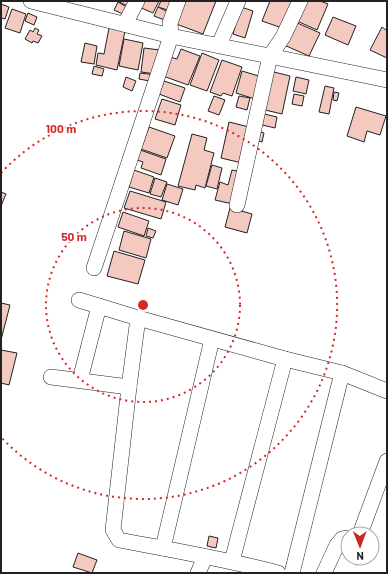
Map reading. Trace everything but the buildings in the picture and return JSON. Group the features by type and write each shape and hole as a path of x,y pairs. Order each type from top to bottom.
{"street":[{"path":"31,1 52,3 171,36 387,80"},
{"path":"125,24 137,1"},
{"path":"94,268 171,36 170,23 178,1"},
{"path":"219,45 238,1"},
{"path":"238,205 270,56 283,36 300,1"},
{"path":"79,300 212,339 342,373 387,391"},
{"path":"80,380 99,306"},
{"path":"138,318 113,530 119,540 232,561 278,573"},
{"path":"163,548 212,339"},
{"path":"232,561 285,359"},
{"path":"292,573 342,373"},
{"path":"51,377 129,387"},
{"path":"363,526 387,462"},
{"path":"324,573 340,542"},
{"path":"198,573 205,557"}]}
